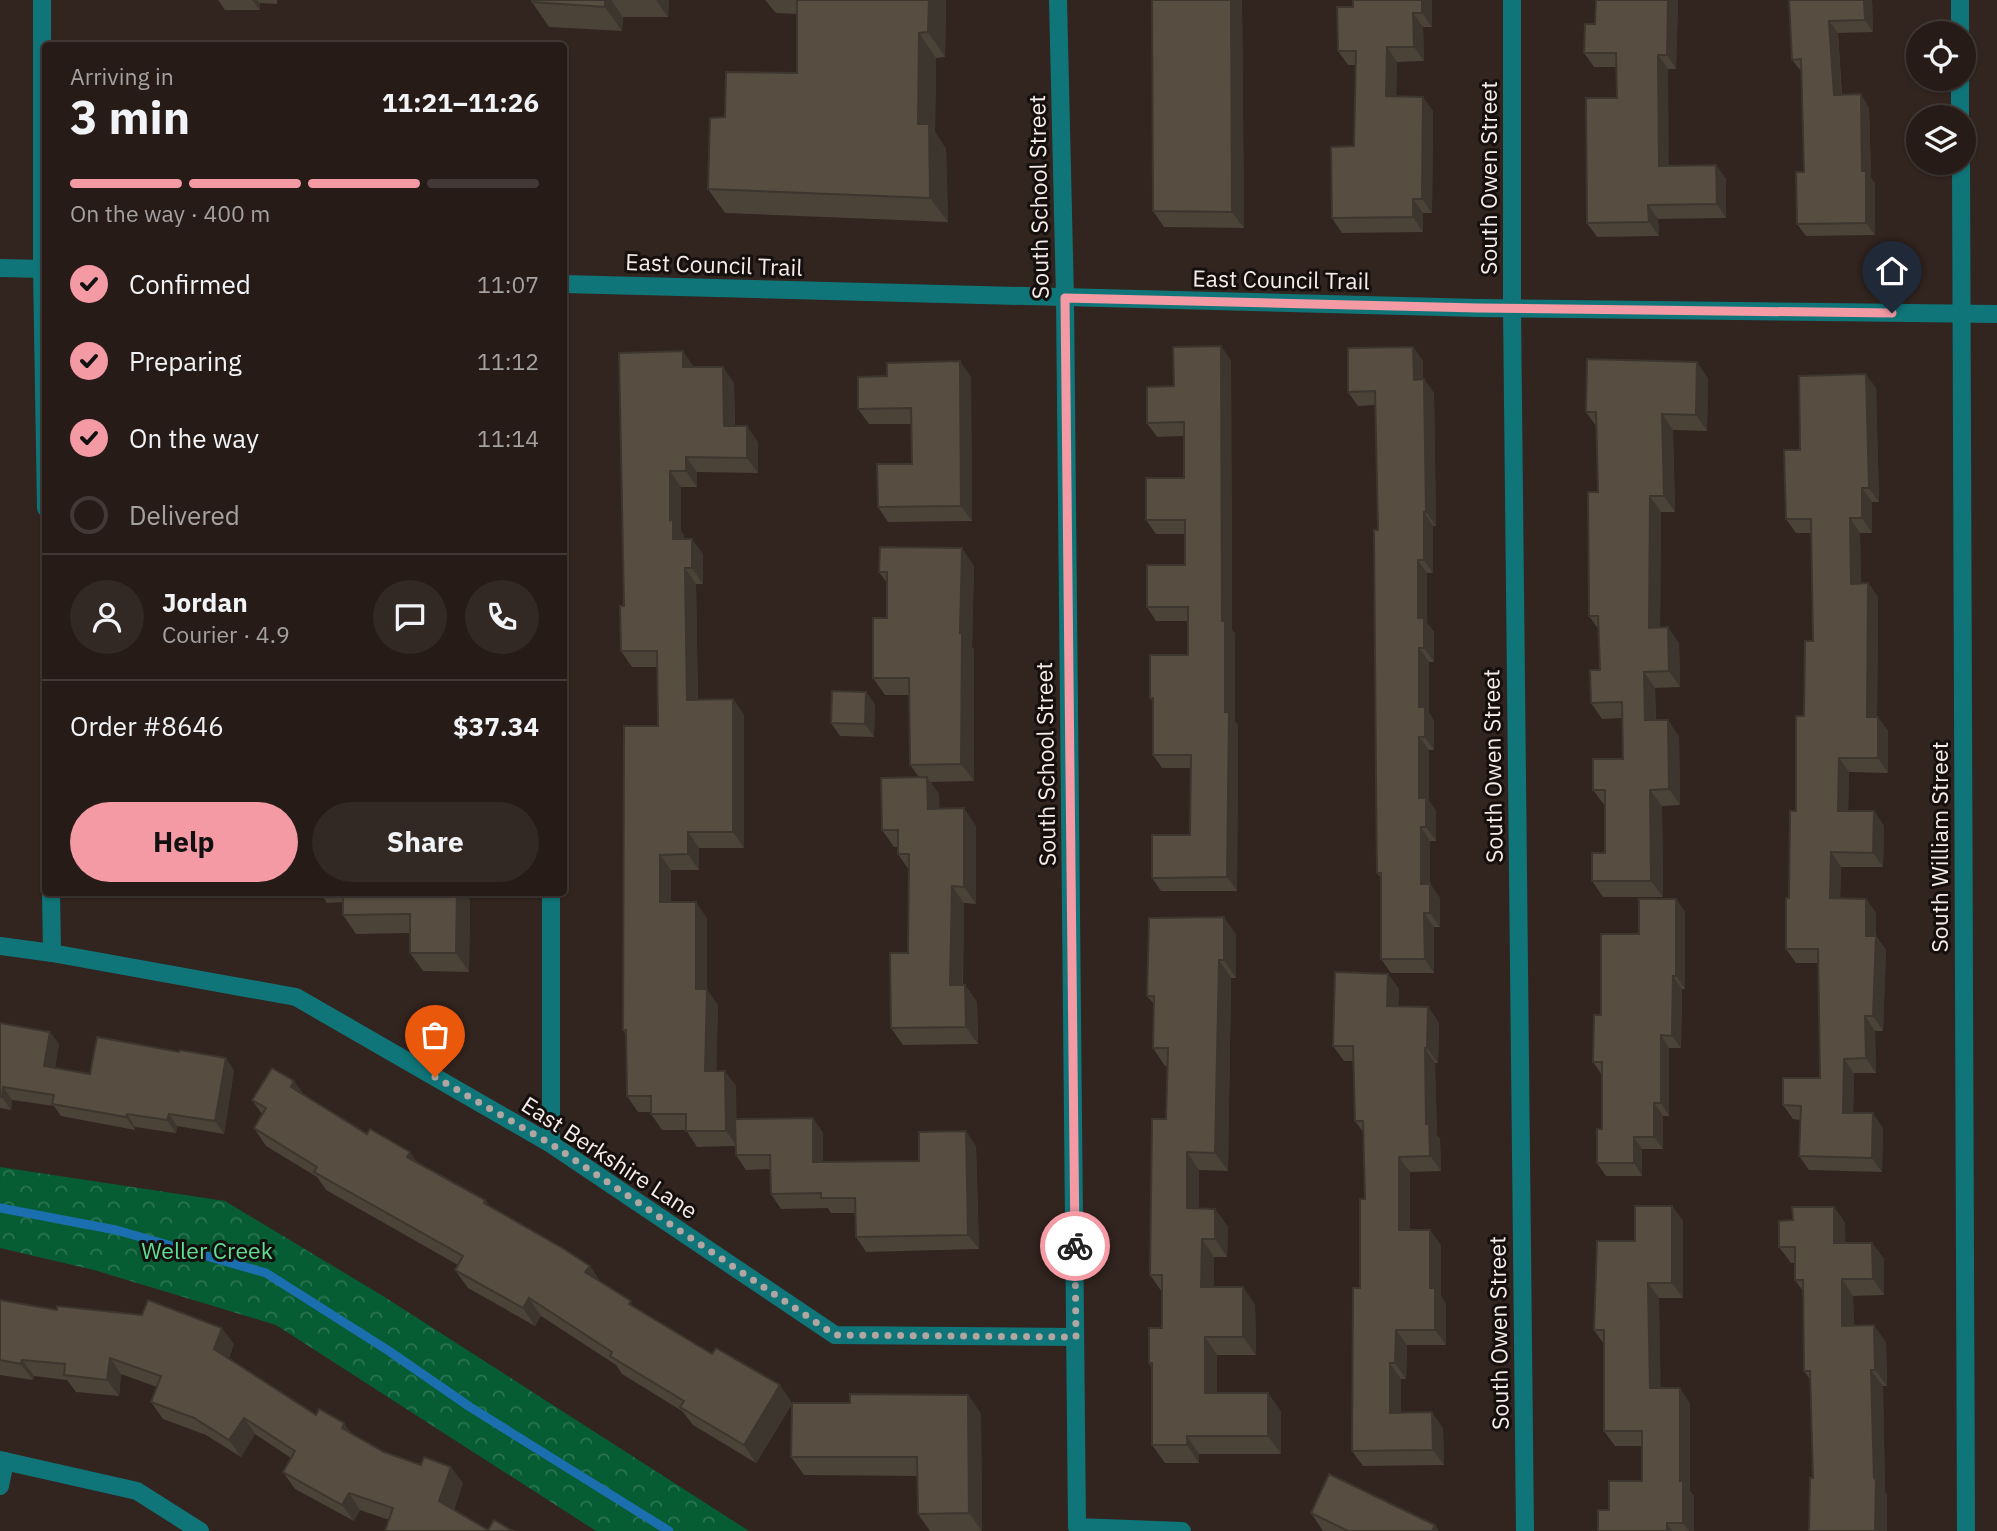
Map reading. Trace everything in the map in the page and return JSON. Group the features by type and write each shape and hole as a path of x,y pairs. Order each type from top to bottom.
{"street":[{"path":"42,0 42,42"},
{"name":"South School Street","path":"1058,0 1065,298 1077,1527 1182,1531"},
{"name":"South Owen Street","path":"1512,0 1512,308 1525,1531"},
{"path":"1960,0 1960,21"},
{"name":"South William Street","path":"1961,175 1966,1531"},
{"path":"0,268 42,269"},
{"name":"East Council Trail","path":"567,284 1512,308 1997,314"},
{"path":"51,896 52,953"},
{"path":"551,896 551,1144"},
{"name":"East Berkshire Lane","path":"0,946 296,997 551,1144 835,1335 1076,1337"},
{"path":"0,1486 3,1460 137,1491 201,1531"}],"green space":[{"name":"Weller Creek","path":"0,1167 225,1201 383,1296 749,1531 596,1531 276,1325 94,1270 0,1248"}],"building":[{"path":"605,0 605,7 532,2"},
{"path":"797,0 929,0 928,32 919,33 918,124 929,124 930,198 708,189 710,118 725,117 726,72 797,73"},
{"path":"1152,0 1231,0 1232,212 1153,211"},
{"path":"1353,0 1422,0 1422,13 1413,13 1414,47 1387,47 1386,96 1423,97 1422,199 1413,199 1413,217 1332,218 1331,147 1354,146 1356,51 1338,51 1337,7 1353,7"},
{"path":"1596,0 1668,0 1667,55 1658,55 1659,166 1716,165 1717,204 1648,205 1649,222 1587,223 1586,98 1617,98 1616,53 1584,53 1585,24 1595,24"},
{"path":"1789,0 1864,0 1865,20 1829,21 1834,95 1861,94 1866,223 1797,224 1796,172 1804,172 1801,59 1792,60"},
{"path":"1221,346 1222,621 1225,621 1225,712 1229,712 1227,877 1152,878 1152,835 1190,835 1191,755 1153,755 1150,655 1188,655 1188,607 1147,607 1147,565 1185,565 1185,520 1146,520 1146,478 1184,478 1184,422 1147,423 1147,387 1174,386 1173,347"},
{"path":"1413,347 1414,380 1424,379 1426,512 1424,560 1418,560 1418,618 1424,618 1424,648 1419,648 1419,707 1425,707 1425,737 1419,737 1419,798 1426,798 1426,827 1421,827 1421,884 1430,884 1430,913 1424,913 1425,959 1381,959 1381,873 1377,873 1376,783 1374,530 1378,530 1375,391 1348,392 1348,348"},
{"path":"683,351 683,367 723,367 724,426 747,426 747,458 686,457 686,471 670,471 670,520 673,519 673,539 692,539 692,568 685,568 687,700 733,699 733,832 688,832 688,854 660,855 660,902 696,902 696,989 707,989 705,1071 725,1071 726,1131 686,1131 686,1114 651,1114 651,1096 627,1096 626,1030 623,1030 624,726 658,726 657,651 621,651 620,606 624,606 619,353"},
{"path":"1587,359 1697,362 1696,415 1662,414 1664,496 1650,496 1649,628 1668,627 1669,671 1644,672 1645,720 1668,720 1669,789 1650,790 1651,881 1592,881 1592,853 1605,853 1605,790 1593,790 1593,759 1623,759 1622,702 1591,703 1590,670 1600,670 1598,616 1589,616 1588,492 1598,492 1596,412 1586,412"},
{"path":"960,361 961,506 878,507 877,464 912,464 911,408 858,409 858,377 887,376 887,363"},
{"path":"1866,374 1869,488 1862,488 1862,518 1850,518 1851,584 1868,583 1867,717 1878,717 1878,758 1839,758 1838,811 1874,811 1873,853 1831,852 1830,898 1866,899 1866,936 1876,936 1873,1016 1865,1016 1866,1058 1844,1059 1843,1113 1873,1113 1872,1158 1799,1156 1801,1106 1783,1105 1783,1078 1820,1078 1818,949 1786,949 1790,811 1796,811 1796,716 1804,716 1805,641 1813,641 1811,519 1786,519 1784,450 1800,450 1799,376"},
{"path":"880,547 962,548 961,764 910,765 909,678 873,678 873,618 887,618 887,572 879,572"},
{"path":"832,691 866,692 865,724 831,723"},
{"path":"927,777 928,809 964,808 964,887 952,886 950,985 965,985 966,1027 891,1028 890,953 908,953 909,854 898,854 898,830 882,830 881,778"},
{"path":"343,896 457,896 456,953 410,953 410,914 343,915"},
{"path":"1639,899 1676,899 1676,976 1673,976 1672,1036 1661,1035 1661,1103 1654,1103 1654,1137 1634,1137 1634,1163 1597,1163 1597,1129 1602,1129 1602,1062 1593,1062 1594,1015 1601,1015 1601,934 1639,934"},
{"path":"1224,917 1224,960 1219,960 1215,1153 1187,1152 1187,1208 1215,1209 1215,1239 1202,1239 1201,1287 1243,1287 1243,1337 1205,1337 1205,1393 1268,1393 1268,1436 1187,1436 1187,1445 1152,1445 1152,1363 1149,1363 1149,1328 1162,1328 1162,1275 1150,1275 1152,1119 1166,1119 1168,1048 1153,1048 1154,996 1147,996 1149,918"},
{"path":"1335,972 1388,974 1387,1006 1428,1007 1425,1048 1426,1124 1429,1124 1430,1156 1399,1157 1399,1230 1430,1230 1430,1288 1435,1288 1435,1330 1396,1330 1395,1363 1390,1363 1390,1413 1432,1412 1433,1450 1352,1451 1353,1288 1360,1288 1360,1199 1365,1199 1363,1121 1355,1121 1353,1046 1333,1046"},
{"path":"0,1023 50,1032 44,1066 90,1074 97,1037 226,1058 215,1121 169,1114 167,1120 127,1114 126,1117 52,1104 54,1095 3,1087 0,1097"},
{"path":"272,1068 294,1081 291,1087 367,1134 370,1129 410,1152 407,1157 485,1200 484,1203 590,1266 585,1272 631,1301 629,1304 712,1354 716,1348 780,1385 744,1445 680,1407 684,1401 610,1356 612,1352 529,1298 523,1308 455,1270 463,1256 314,1172 317,1167 254,1128 266,1108 252,1100"},
{"path":"813,1118 813,1162 919,1161 919,1132 966,1131 968,1235 856,1237 855,1198 821,1198 821,1193 771,1194 770,1155 736,1155 735,1119"},
{"path":"1635,1206 1672,1206 1672,1283 1648,1283 1650,1388 1680,1388 1683,1523 1667,1523 1667,1531 1598,1531 1598,1510 1609,1510 1609,1481 1642,1481 1642,1431 1604,1431 1604,1330 1594,1330 1597,1241 1635,1241"},
{"path":"1792,1207 1834,1207 1834,1243 1872,1243 1873,1279 1842,1279 1842,1326 1874,1325 1875,1370 1871,1370 1876,1479 1875,1531 1809,1531 1810,1478 1813,1478 1810,1371 1804,1371 1803,1280 1795,1280 1795,1247 1779,1247 1779,1221 1793,1220"},
{"path":"0,1300 57,1310 57,1306 142,1315 148,1300 222,1328 214,1349 316,1415 319,1409 344,1423 342,1428 384,1452 421,1465 424,1457 451,1467 439,1501 488,1530 494,1520 513,1531 385,1531 393,1508 349,1493 342,1505 283,1472 295,1451 244,1418 229,1440 194,1418 151,1402 161,1376 110,1358 107,1380 64,1375 65,1364 22,1360 21,1364 0,1360"},
{"path":"850,1394 968,1395 969,1513 918,1514 917,1457 791,1457 792,1403 850,1403"},
{"path":"1329,1474 1435,1525 1432,1531 1348,1531 1311,1513"}],"waterway":[{"name":"Weller Creek","path":"0,1208 116,1230 266,1273 389,1351 470,1407 669,1531"}],"way so far":[{"path":"435,1077 551,1144 835,1335 1076,1337 1075,1246"}],"route":[{"path":"1075,1246 1065,298 1478,308 1892,313"}]}
